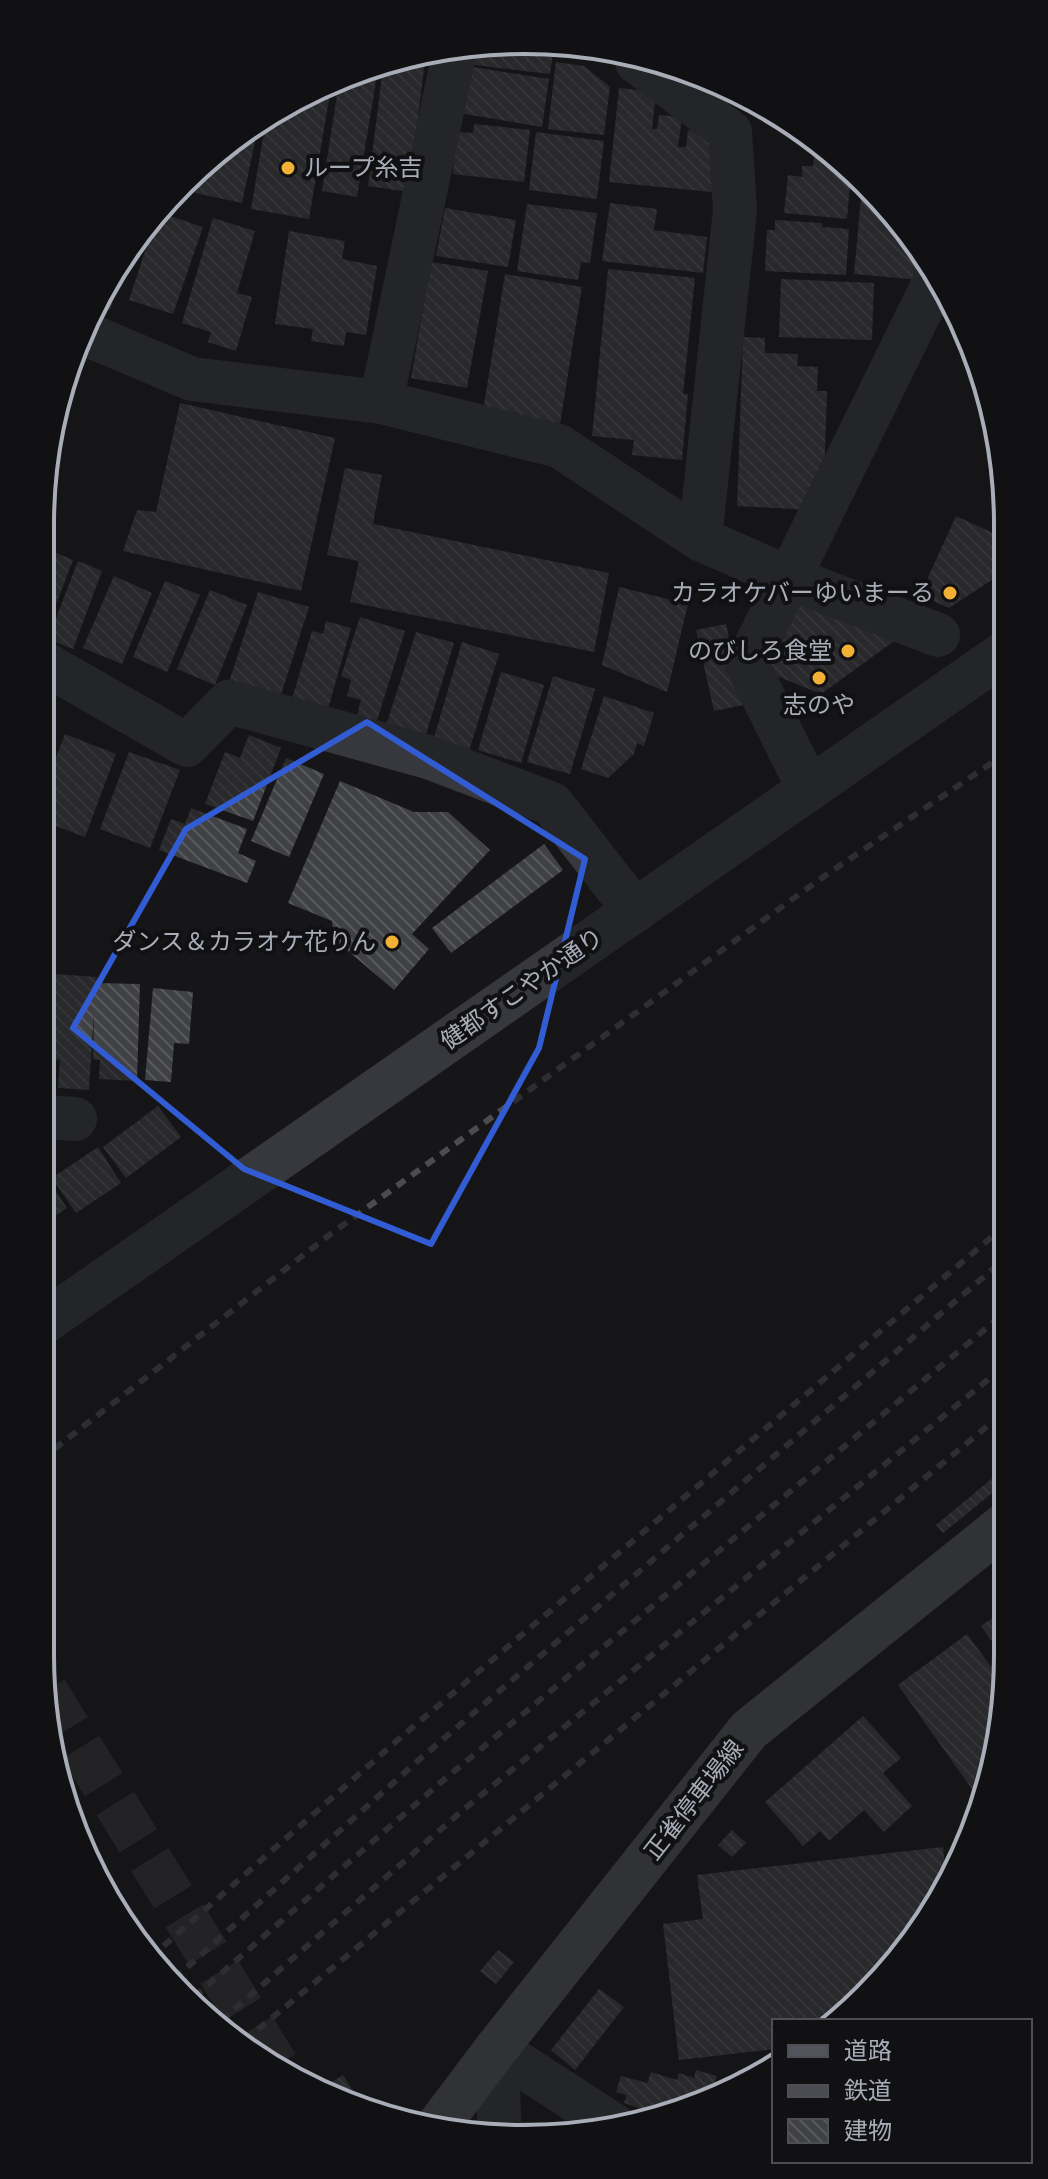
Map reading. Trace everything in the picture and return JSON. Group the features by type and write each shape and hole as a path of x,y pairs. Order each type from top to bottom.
{"main road":[{"name":"正雀停車場線","path":"444,2118 749,1730 994,1533"}],"street":[{"path":"381,402 453,60"},
{"path":"665,76 726,106 730,132 735,210 700,539"},
{"path":"809,789 747,664 931,289"},
{"path":"93,337 192,379 381,402 559,446 700,539 789,578 938,635"},
{"name":"健都すこやか通り","path":"54,1315 994,660"},
{"path":"54,669 187,745 229,702 428,757 552,804 635,911"},
{"path":"496,2049 603,2118"},
{"path":"496,2049 500,2124"}],"highlighted area":[{"path":"367,722 585,859 539,1048 431,1244 244,1169 73,1028 186,829"}],"building":[{"path":"553,55 550,74 467,64 467,58"},
{"path":"556,62 584,66 610,87 604,135 548,129"},
{"path":"424,65 409,192 368,186 382,76"},
{"path":"466,66 549,79 542,127 459,113"},
{"path":"377,78 357,197 322,191 337,93"},
{"path":"619,88 656,92 652,129 657,129 659,115 682,117 678,147 686,147 688,130 719,134 712,192 609,182"},
{"name":"ループ糸吉","path":"329,96 309,219 251,209 264,132"},
{"path":"474,124 530,130 524,182 453,174 457,132 473,133"},
{"path":"536,132 604,141 597,199 529,190"},
{"path":"256,138 242,203 192,192"},
{"path":"814,157 818,157 850,186 847,219 784,213 788,175 802,177 802,166 813,166"},
{"path":"861,198 897,238 923,276 921,280 854,274"},
{"path":"610,203 657,209 654,230 707,237 703,273 602,261"},
{"path":"527,204 597,213 590,263 581,262 578,280 517,271"},
{"path":"445,208 516,220 508,267 436,256"},
{"path":"169,216 203,227 173,314 129,300 148,242"},
{"path":"213,218 255,231 237,293 252,297 236,351 208,342 211,332 182,323"},
{"path":"775,220 822,223 822,227 849,229 846,275 765,271 767,230 775,230"},
{"path":"289,231 345,241 342,259 377,266 366,335 346,332 344,346 311,341 313,329 275,324"},
{"path":"431,262 488,271 467,388 411,378"},
{"path":"608,269 695,278 683,394 688,394 682,460 632,455 634,440 592,436"},
{"path":"505,274 582,287 560,424 483,411"},
{"path":"781,279 874,283 872,340 779,337"},
{"path":"117,289 110,310 106,308"},
{"path":"743,337 765,338 765,353 798,354 797,366 818,367 817,391 827,391 824,480 813,510 737,506"},
{"path":"180,403 335,438 301,591 123,551 137,510 156,512"},
{"path":"345,468 382,475 373,524 609,573 594,652 350,602 359,561 327,555"},
{"path":"956,516 994,533 994,579 949,608 920,595"},
{"path":"54,552 73,560 54,610"},
{"path":"78,561 102,571 73,649 54,641 54,623"},
{"path":"114,576 152,593 122,664 83,648"},
{"path":"165,581 200,595 167,672 133,657"},
{"path":"619,587 688,604 667,692 602,665"},
{"path":"791,587 904,634 821,694 757,668"},
{"path":"210,590 247,605 215,685 177,669"},
{"path":"258,592 309,607 280,698 229,682"},
{"path":"360,617 405,631 375,727 356,721 361,700 347,696 351,680 341,676"},
{"path":"326,621 351,628 326,716 290,706 312,631 323,634"},
{"path":"726,624 744,705 714,711 696,630"},
{"path":"416,632 454,643 423,744 384,732"},
{"path":"462,642 499,654 469,751 433,741"},
{"path":"501,672 544,685 521,763 478,750"},
{"path":"553,676 595,689 570,774 527,762"},
{"path":"604,696 654,713 644,746 637,743 634,754 608,778 581,769"},
{"path":"65,734 116,754 85,837 54,825 54,762"},
{"path":"249,735 281,748 253,821 205,804 225,752 240,758"},
{"path":"129,752 180,770 150,848 100,829"},
{"path":"286,758 324,774 289,857 251,841"},
{"path":"340,781 414,812 448,812 490,850 412,934 429,949 394,990 334,939 332,921 288,903"},
{"path":"191,808 247,829 238,853 256,861 247,883 159,850 171,819 185,824"},
{"path":"544,844 563,870 451,953 432,928"},
{"path":"54,974 97,977 96,983 140,984 137,1081 99,1079 100,1060 93,1059 94,1012 89,1090 58,1088 60,1060 54,1059"},
{"path":"153,988 193,992 189,1044 174,1043 171,1082 145,1080"},
{"path":"158,1106 181,1137 126,1178 103,1147"},
{"path":"98,1147 121,1183 76,1213 54,1177"},
{"path":"54,1189 67,1208 54,1217"},
{"path":"994,1477 994,1492 943,1533 936,1525"},
{"path":"994,1617 994,1644 981,1626"},
{"path":"967,1634 994,1670 985,1747 974,1791 898,1685"},
{"path":"863,1716 901,1758 883,1773 912,1806 884,1832 864,1810 829,1841 820,1831 803,1846 765,1802"},
{"path":"732,1830 746,1843 732,1857 718,1845"},
{"path":"943,1847 945,1865 897,1941 856,1987 821,2019 772,2019 772,2049 679,2060 663,1924 703,1919 697,1875"},
{"path":"498,1950 514,1962 496,1984 480,1971"},
{"path":"599,1989 624,2007 575,2070 551,2050"},
{"path":"696,2070 717,2076 714,2085 644,2110 624,2103 627,2095 616,2092 621,2076 647,2083 651,2072 677,2080 679,2073 694,2078"},
{"path":"343,2075 355,2093 344,2089 330,2083"},
{"path":"519,2122 569,2122 555,2124 519,2125"}],"tunnel":[{"path":"57,1709 266,2048"}],"railway":[{"path":"54,1449 328,1236 823,877 994,761"},
{"path":"159,1950 400,1738 994,1235"},
{"path":"180,1974 421,1758 994,1268"},
{"path":"198,1993 440,1783 994,1322"},
{"path":"225,2017 463,1810 994,1375"},
{"path":"250,2036 994,1421"}],"place":[{"name":"ループ糸吉","path":"288,168"},
{"name":"カラオケバーゆいまーる","path":"950,593"},
{"name":"のびしろ食堂","path":"848,651"},
{"name":"志のや","path":"819,678"},
{"name":"ダンス＆カラオケ花りん","path":"392,942"}]}
